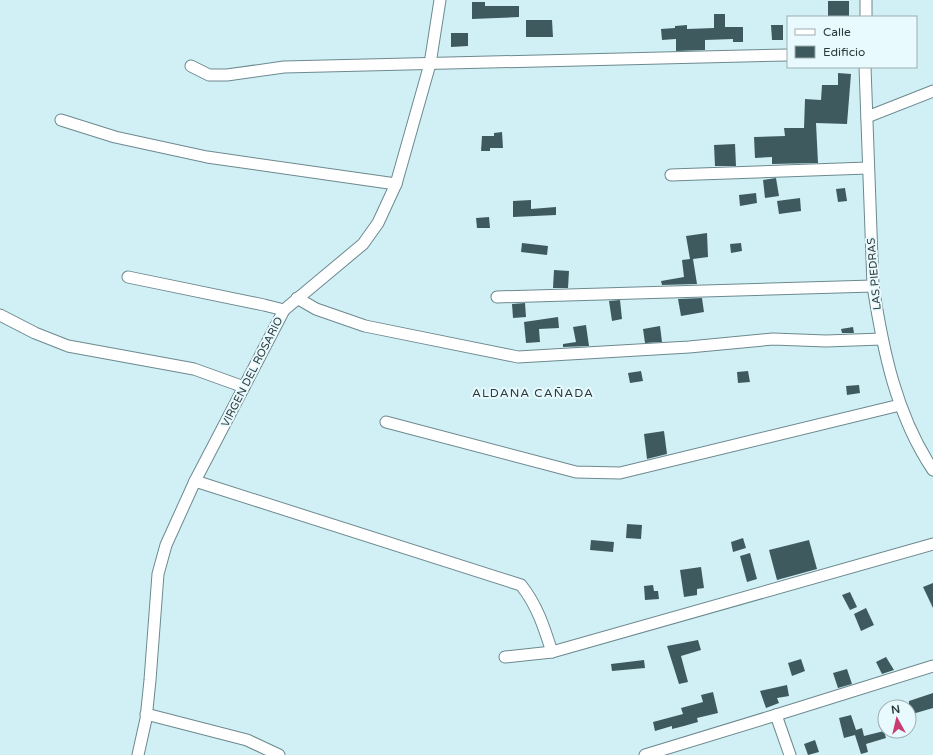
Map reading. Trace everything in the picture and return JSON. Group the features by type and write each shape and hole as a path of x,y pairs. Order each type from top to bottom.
{"street":[{"name":"VIRGEN DEL ROSARIO","path":"138,755 146,714 150,680 158,574 166,545 195,481 284,310 363,244 378,223 396,184 430,64 440,0"},
{"path":"866,0 866,16"},
{"path":"191,66 209,75 226,75 284,67 787,55"},
{"name":"LAS PIEDRAS","path":"865,68 873,286 886,360 900,405 933,470"},
{"path":"867,117 933,91"},
{"path":"60,120 115,136 207,157 396,184"},
{"path":"672,175 868,168"},
{"path":"128,277 284,310"},
{"path":"497,297 873,286"},
{"path":"297,298 316,309 365,326 518,357 689,347 773,339 826,341 882,339"},
{"path":"0,315 35,333 68,346 194,370 244,387"},
{"path":"386,422 576,472 620,473 900,405"},
{"path":"195,481 521,585 532,598 543,623 552,652"},
{"path":"505,657 552,652 933,544"},
{"path":"646,755 933,666"},
{"path":"146,714 247,740 279,755"},
{"path":"776,715 790,755"}],"building":[{"path":"828,1 849,1 849,16 828,16"},
{"path":"472,2 485,2 485,6 519,6 519,17 472,19"},
{"path":"714,14 725,14 725,27 743,27 743,42 733,42 733,39 705,40 705,50 676,51 676,39 662,40 661,29 687,25 687,29 714,28"},
{"path":"526,20 552,20 553,37 526,37"},
{"path":"771,25 783,25 783,40 772,40"},
{"path":"451,33 468,33 468,46 451,47"},
{"path":"838,73 851,74 847,124 816,123 818,163 772,164 772,157 755,158 754,137 785,136 784,128 804,128 805,99 821,100 822,85 838,85"},
{"path":"502,132 503,148 490,148 490,151 481,151 482,136 494,136 494,133"},
{"path":"735,144 736,166 715,166 714,145"},
{"path":"776,178 779,196 765,198 763,180"},
{"path":"845,188 847,201 838,202 836,189"},
{"path":"756,193 757,203 740,206 739,195"},
{"path":"800,198 801,211 779,214 777,201"},
{"path":"531,200 531,209 556,207 556,215 513,217 513,201"},
{"path":"489,217 490,228 477,228 476,218"},
{"path":"707,233 708,257 693,259 697,284 662,285 661,281 684,277 682,260 690,259 686,236"},
{"path":"522,243 548,246 547,255 521,252"},
{"path":"741,243 742,251 731,253 730,244"},
{"path":"554,270 569,271 568,288 553,288"},
{"path":"702,298 704,312 681,316 678,299"},
{"path":"620,300 622,319 612,321 609,301"},
{"path":"525,303 526,317 513,318 512,304"},
{"path":"558,317 559,328 539,329 540,342 526,343 524,322"},
{"path":"586,325 589,346 563,347 563,344 576,342 573,327"},
{"path":"660,326 662,342 645,343 643,329"},
{"path":"853,327 854,333 842,333 841,329"},
{"path":"641,371 643,381 630,383 628,373"},
{"path":"748,371 750,382 738,383 737,372"},
{"path":"859,385 860,393 847,395 846,386"},
{"path":"664,431 667,454 647,459 644,434"},
{"path":"627,524 642,525 641,539 626,538"},
{"path":"743,538 746,548 733,552 731,542"},
{"path":"591,540 614,542 613,552 590,550"},
{"path":"809,540 817,569 777,580 769,550"},
{"path":"750,553 757,579 747,582 740,556"},
{"path":"701,567 704,588 697,589 697,595 684,597 680,570"},
{"path":"933,583 933,608 923,587"},
{"path":"653,585 654,591 658,591 659,599 645,600 644,586"},
{"path":"850,592 857,607 850,610 842,595"},
{"path":"866,608 874,625 861,631 854,614"},
{"path":"698,640 701,650 681,656 688,682 679,684 667,646"},
{"path":"886,657 894,670 882,674 876,662"},
{"path":"801,659 805,671 792,676 788,663"},
{"path":"644,660 645,668 612,671 611,664"},
{"path":"847,669 852,684 838,688 833,673"},
{"path":"787,685 789,696 777,698 779,703 766,708 760,691"},
{"path":"713,692 718,713 697,718 698,722 684,726 672,729 672,726 655,731 653,722 683,714 681,708 703,702 701,695"},
{"path":"933,693 933,708 917,713 917,699 915,699"},
{"path":"851,715 856,730 862,728 864,736 877,733 877,739 883,739 866,744 868,752 861,754 855,735 844,738 839,718"},
{"path":"815,740 819,752 808,755 804,744"}],"district":[{"name":"ALDANA CAÑADA","path":"533,393"}]}
